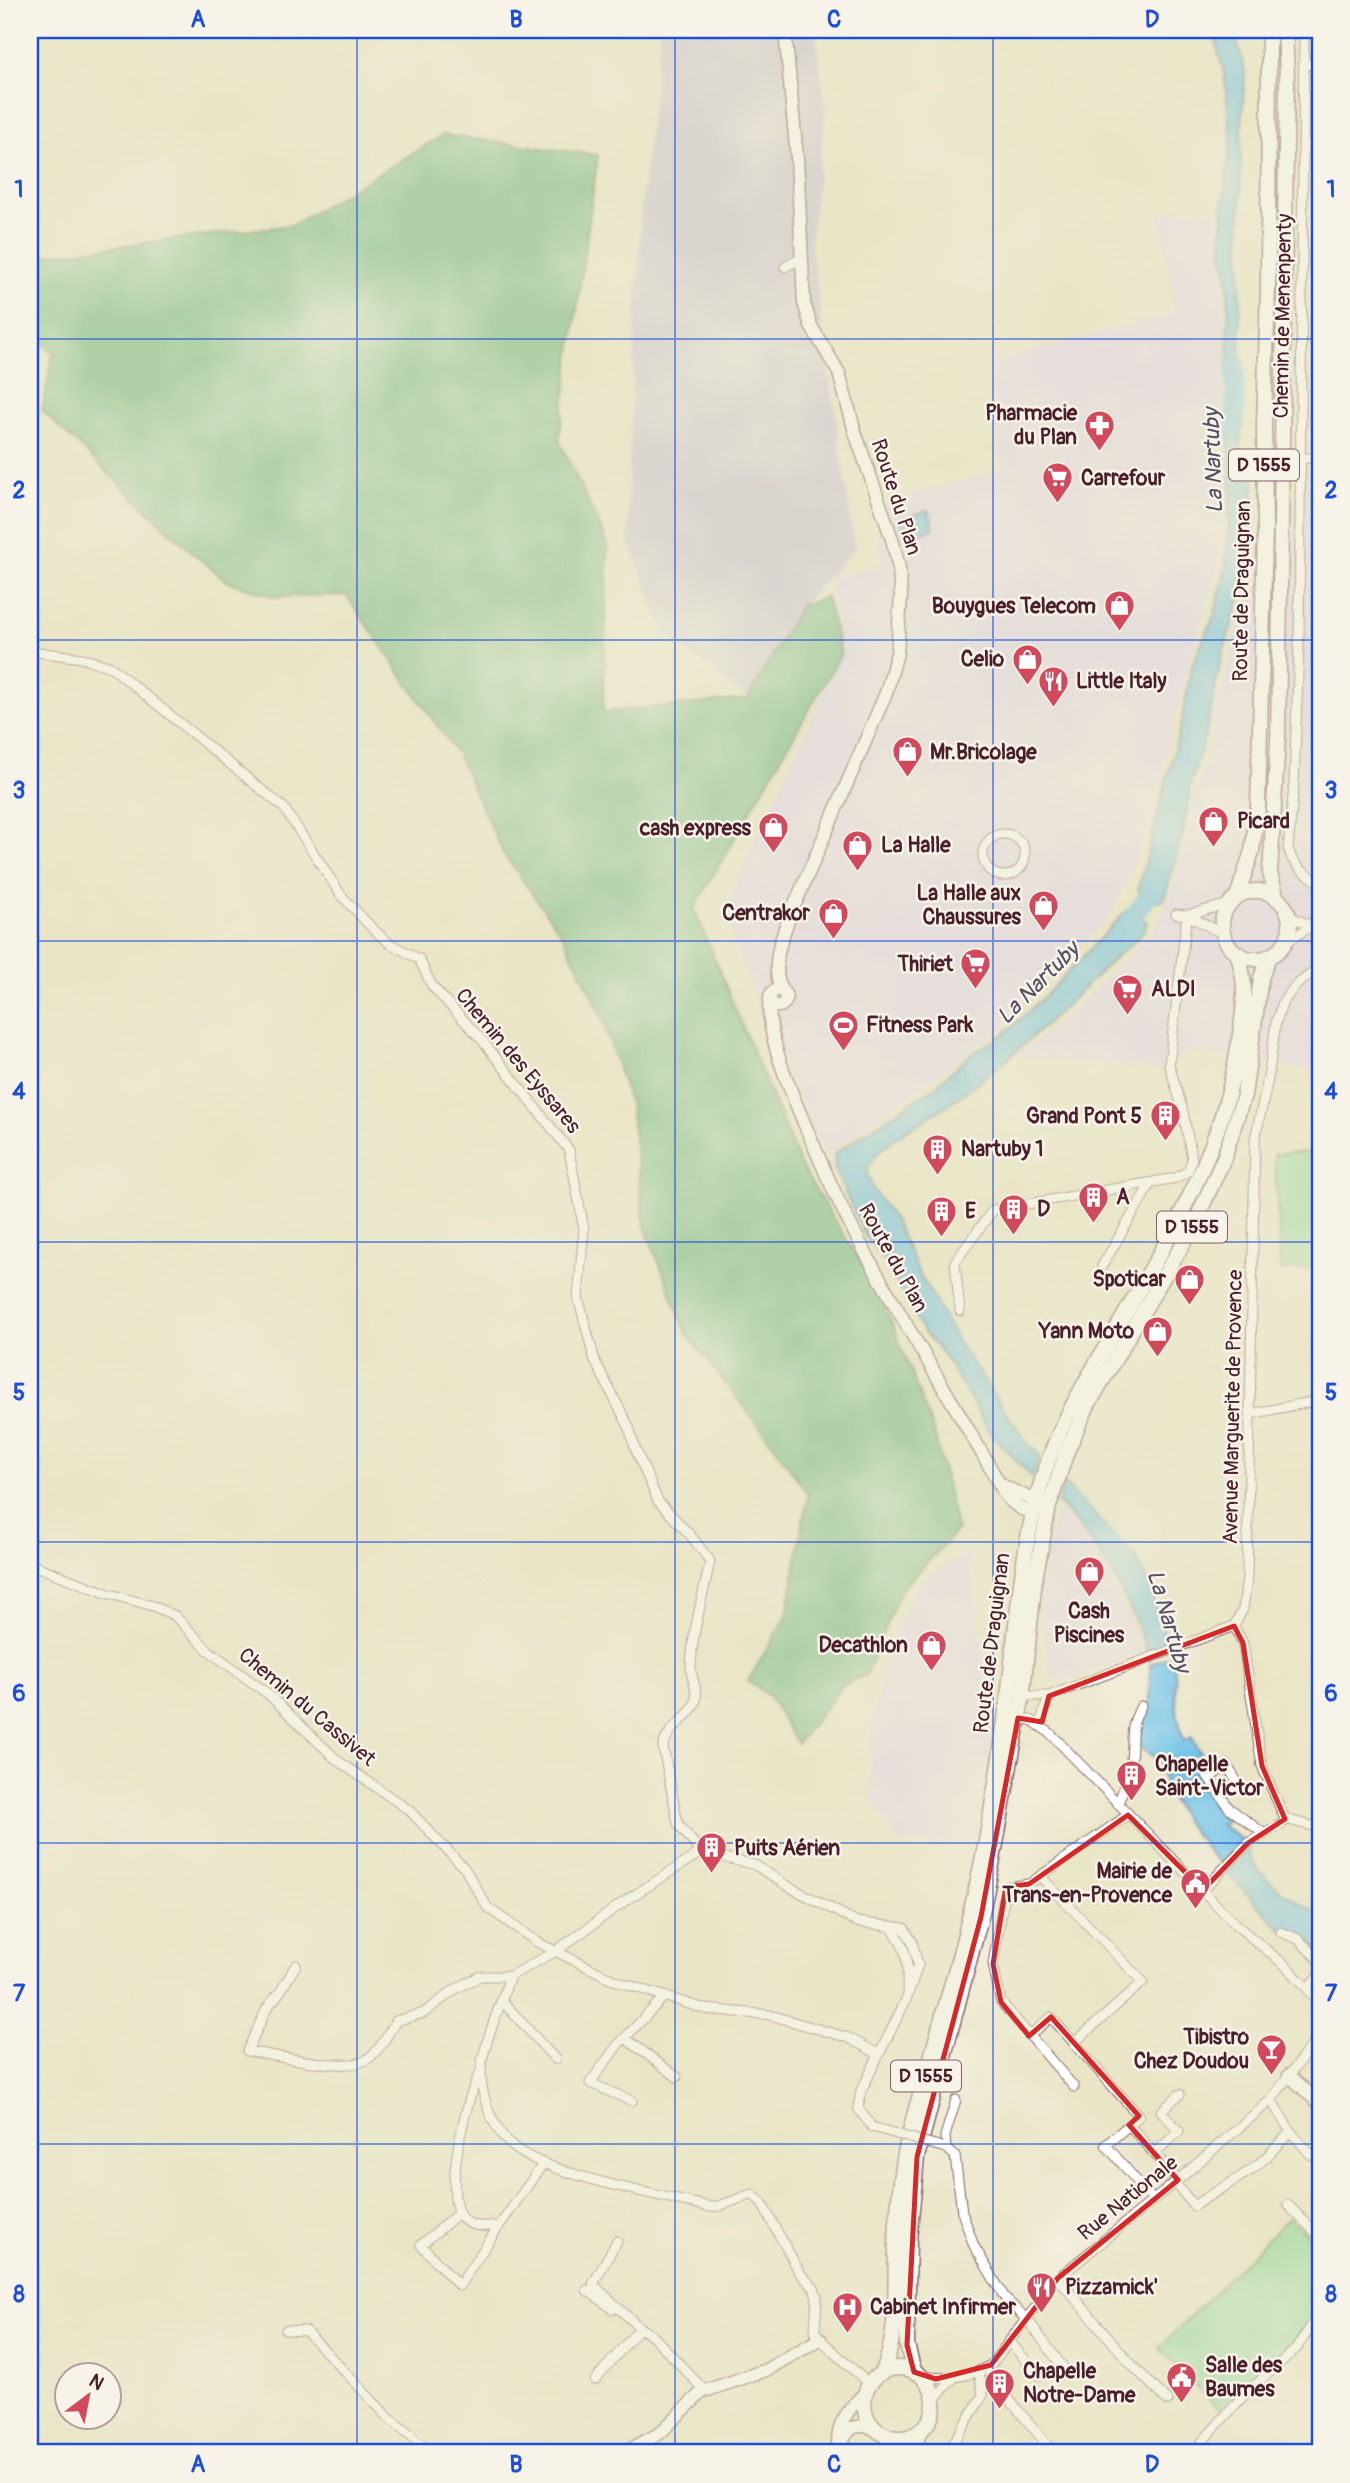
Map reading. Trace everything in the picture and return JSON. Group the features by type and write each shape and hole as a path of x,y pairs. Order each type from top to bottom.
{"main road":[{"name":"Route de Draguignan","path":"1233,901 1252,851 1258,808 1265,530 1269,30"},
{"name":"Route de Draguignan","path":"1278,899 1270,873 1278,739 1287,78 1285,30"},
{"path":"1257,891 1278,899 1288,915 1289,929 1285,943 1269,956 1258,959 1237,953 1231,948 1223,934 1224,914 1233,901 1246,892 1257,891"},
{"name":"Route de Draguignan","path":"917,2374 907,2344 907,2333 909,2240 917,2157 984,1906 1003,1815 1018,1718 1027,1694 1042,1506 1040,1486 1048,1460 1075,1399 1176,1227 1210,1153 1230,1091 1242,1021 1245,996 1237,953"},
{"name":"Route de Draguignan","path":"882,2373 888,2360 893,2332 896,2228 905,2154 970,1913 989,1822 1021,1574 1042,1506 1059,1475 1088,1405 1194,1225 1224,1158 1244,1095 1261,978 1269,956"},
{"path":"893,2453 865,2410 869,2388 882,2373 898,2369 917,2374 932,2390 934,2399 931,2418 919,2432 914,2453"},
{"path":"880,2432 903,2438 919,2432"}],"street":[{"name":"Route du Plan","path":"785,30 797,158 804,303 811,326 839,373 855,432 892,539 899,568 901,596 897,653 886,693 778,948 775,998 769,1017 790,1089 863,1249 999,1484 1042,1506"},
{"name":"Chemin de Menenpenty","path":"1304,30 1298,685 1294,785 1288,848 1292,859 1301,870 1320,883"},
{"path":"1304,65 1320,62"},
{"path":"785,267 802,258"},
{"path":"1299,459 1320,457"},
{"name":"Chemin des Eyssares","path":"30,651 82,658 111,667 284,808 341,895 390,943 419,958 432,986 482,1041 569,1150 584,1229 578,1297 595,1361 629,1427 658,1501 710,1561 698,1609 691,1671 696,1700 666,1735 663,1747 678,1824 701,1852"},
{"path":"1003,834 1018,839 1024,845 1026,854 1025,863 1019,871 1004,877 990,871 983,859 988,840 1003,834"},
{"path":"1176,914 1187,915 1233,901"},
{"path":"1187,915 1223,934"},
{"path":"960,1311 956,1262 993,1210 1176,1178 1188,1171 1192,1159 1183,1111 1169,1064 1187,915"},
{"path":"1288,915 1316,926"},
{"path":"1285,943 1316,926"},
{"name":"Avenue Marguerite de Provence","path":"1234,1626 1243,1609 1247,1577 1255,1139 1268,1079 1276,1022 1283,1002 1295,986 1320,967"},
{"path":"1102,1266 1151,1183"},
{"path":"1251,1414 1320,1400"},
{"name":"Chemin du Cassivet","path":"30,1564 175,1616 208,1650 268,1694 337,1760 409,1810 465,1870 488,1908 510,1925 555,1952 616,1981 705,2009 770,2015 849,2038 878,2054"},
{"path":"1016,1621 1019,1650 1017,1678 1027,1694 1049,1696 1234,1626 1243,1643 1262,1766 1286,1819"},
{"path":"1040,1724 1049,1696"},
{"path":"1118,1804 1131,1758 1131,1724 1141,1706"},
{"path":"1003,1726 1008,1720 1018,1718 1040,1724 1235,1924 1286,1966 1320,2006"},
{"path":"1221,1795 1237,1782 1227,1765 1208,1776 1229,1808 1263,1833"},
{"path":"1074,2087 1002,2002 993,1964 1006,1887 1029,1884 1128,1815"},
{"path":"1286,1819 1320,1826"},
{"path":"1203,1890 1248,1843 1286,1819"},
{"path":"296,1965 267,2008 247,2051 339,2065 365,2061 383,2043 396,2021 424,2013 454,1990 480,1976 510,1976 555,1952 625,1901 701,1852 755,1865 786,1885 857,1922 890,1926 904,1942 907,1962 906,2000 861,2091 858,2108 872,2127 944,2148 955,2156 962,2212 975,2246 1005,2298 1028,2322 1068,2374"},
{"path":"1040,1876 1143,1982 1074,2043"},
{"path":"1281,1932 1298,1939 1320,1961"},
{"path":"1307,1988 1320,1975"},
{"path":"499,2225 478,2227 458,2213 455,2196 456,2165 471,2088 481,2073 510,1976"},
{"path":"632,2101 590,2083 625,2038 665,1996"},
{"path":"502,2001 555,2059"},
{"path":"1030,2036 1051,2017 1139,2116 1106,2145 1153,2200"},
{"name":"Rue Nationale","path":"982,2370 992,2365 1028,2322 1058,2278 1271,2101 1320,2034"},
{"path":"625,2038 677,2077"},
{"path":"481,2073 489,2113 508,2142 527,2157 543,2164 710,2207 752,2194 761,2202 800,2273 814,2288 817,2297 815,2331 869,2388 849,2409 842,2421 837,2437 839,2452"},
{"path":"1289,2075 1320,2104"},
{"path":"1155,2153 1179,2131 1161,2111 1180,2094"},
{"path":"944,2148 957,2100"},
{"path":"1271,2101 1311,2155 1320,2151"},
{"path":"1129,2125 1177,2181 1194,2206 1251,2170 1292,2132"},
{"path":"458,2213 421,2245 459,2286 543,2164"},
{"path":"1288,2205 1320,2236"},
{"path":"617,2241 593,2284 640,2328"},
{"path":"1058,2278 1132,2365 1168,2401"},
{"path":"587,2290 653,2336 705,2391"},
{"path":"1197,2453 1200,2444 1245,2394 1296,2349 1320,2313"},
{"path":"595,2380 640,2328"},
{"path":"286,2330 306,2331 387,2416 432,2453"},
{"path":"624,2453 660,2432 705,2391 766,2370 820,2339"},
{"path":"1010,2342 1038,2375"},
{"path":"917,2374 936,2379 954,2378 982,2370"},
{"path":"947,2453 983,2395 982,2370"},
{"path":"982,2370 1027,2418 1053,2453"},
{"path":"934,2399 954,2378"},
{"path":"839,2452 846,2435 854,2426 862,2425 880,2432"},
{"path":"505,2453 518,2453"}],"highlighted area":[{"path":"1234,1626 1243,1643 1262,1766 1285,1819 1248,1843 1203,1890 1128,1815 1029,1884 1006,1887 993,1964 1001,2002 1029,2036 1051,2017 1139,2116 1129,2125 1178,2180 1058,2278 991,2365 936,2379 914,2372 907,2345 917,2157 981,1917 1018,1718 1042,1722 1049,1696"}],"shaded area":[{"path":"660,30 815,30 826,109 810,241 855,548 801,606 748,699 665,635 628,540 628,484 641,205"},
{"path":"1217,209 1227,337 1223,394 1226,489 1223,552 1191,657 1148,829 1113,912 1005,1026 825,1156 768,1036 723,910 841,654 829,578 885,564 876,545 888,501 1003,470 988,364 1175,313 1159,212"},
{"path":"1310,464 1320,464 1320,1071 1192,1050 1164,1070 1019,1056 1073,1009 1153,931 1171,896 1237,626"},
{"path":"1057,1507 1082,1533 1107,1569 1147,1655 1058,1684 1050,1673 1039,1610 1043,1567"},
{"path":"968,1553 984,1662 993,1750 971,1845 900,1843 870,1797 870,1722 892,1636 918,1582"}],"green space":[{"path":"443,135 598,155 559,440 608,544 603,712 748,699 800,606 826,597 841,654 694,909 800,1165 881,1295 935,1435 957,1531 900,1591 866,1675 844,1684 797,1744 769,1696 748,1681 787,1615 808,1494 773,1444 687,1334 645,1227 630,1106 601,1014 563,936 503,853 457,754 346,595 275,597 227,581 195,555 42,411 53,353 30,332 30,257 292,225"},
{"path":"1320,1151 1320,1268 1281,1270 1274,1154"},
{"path":"1289,2217 1320,2248 1320,2307 1293,2346 1242,2390 1223,2414 1159,2348"}],"water":[{"path":"1213,30 1234,30 1245,71 1241,140 1240,382 1229,392 1228,282 1222,246 1223,206 1231,140 1224,73"},
{"path":"1240,395 1242,473 1254,471 1254,538 1245,584 1221,659 1206,732 1189,788 1184,828 1164,900 1157,901 1138,890 1181,724 1192,665 1214,616 1225,571 1231,491 1227,407"},
{"path":"928,510 934,528 906,537 901,523 904,518"},
{"path":"1127,910 1147,924 1136,939 1048,1023 982,1080 886,1145 871,1162 867,1172 873,1189 894,1220 916,1267 958,1343 1028,1444 1040,1456 1033,1478 989,1431 945,1357 922,1330 885,1261 865,1236 835,1170 834,1155 933,1088 970,1055 1003,1035 1050,991"},
{"path":"1064,1483 1137,1559 1148,1582 1168,1646 1148,1653 1112,1573 1088,1537 1058,1503"},
{"path":"1171,1656 1175,1673 1177,1711 1184,1741 1192,1737 1203,1758 1195,1764 1230,1817 1221,1825 1245,1842 1227,1856 1222,1865 1184,1821 1164,1786 1160,1762 1137,1744 1150,1700 1150,1664"},
{"path":"1249,1845 1250,1855 1264,1876 1287,1895 1320,1913 1320,1950 1305,1937 1282,1930 1226,1872"}],"waterway":[{"path":"1315,38 1320,32"},
{"name":"La Nartuby","path":"1235,362 1235,426"},
{"name":"La Nartuby","path":"1120,936 1149,895 1156,872"}],"place":[{"name":"Pharmacie du Plan","path":"1100,452"},
{"name":"Carrefour","path":"1058,505"},
{"name":"Bouygues Telecom","path":"1119,633"},
{"name":"Celio","path":"1027,686"},
{"name":"Little Italy","path":"1053,708"},
{"name":"Mr.Bricolage","path":"907,779"},
{"name":"Picard","path":"1214,848"},
{"name":"cash express","path":"774,855"},
{"name":"La Halle","path":"858,872"},
{"name":"La Halle aux Chaussures","path":"1044,932"},
{"name":"Centrakor","path":"833,940"},
{"name":"Thiriet","path":"976,991"},
{"name":"ALDI","path":"1128,1016"},
{"name":"Fitness Park","path":"843,1052"},
{"name":"Grand Pont 5","path":"1165,1143"},
{"name":"Nartuby 1","path":"938,1176"},
{"name":"A","path":"1093,1224"},
{"name":"D","path":"1014,1236"},
{"name":"E","path":"942,1238"},
{"name":"Spoticar","path":"1189,1306"},
{"name":"Yann Moto","path":"1157,1358"},
{"name":"Cash Piscines","path":"1089,1598"},
{"name":"Decathlon","path":"931,1672"},
{"name":"Chapelle Saint-Victor","path":"1132,1803"},
{"name":"Puits Aérien","path":"711,1875"},
{"name":"Mairie de Trans-en-Provence","path":"1195,1910"},
{"name":"Tibistro Chez Doudou","path":"1272,2076"},
{"name":"Pizzamick'","path":"1042,2314"},
{"name":"Cabinet Infirmer","path":"847,2334"},
{"name":"Salle des Baumes","path":"1182,2404"},
{"name":"Chapelle Notre-Dame","path":"1000,2410"}]}
